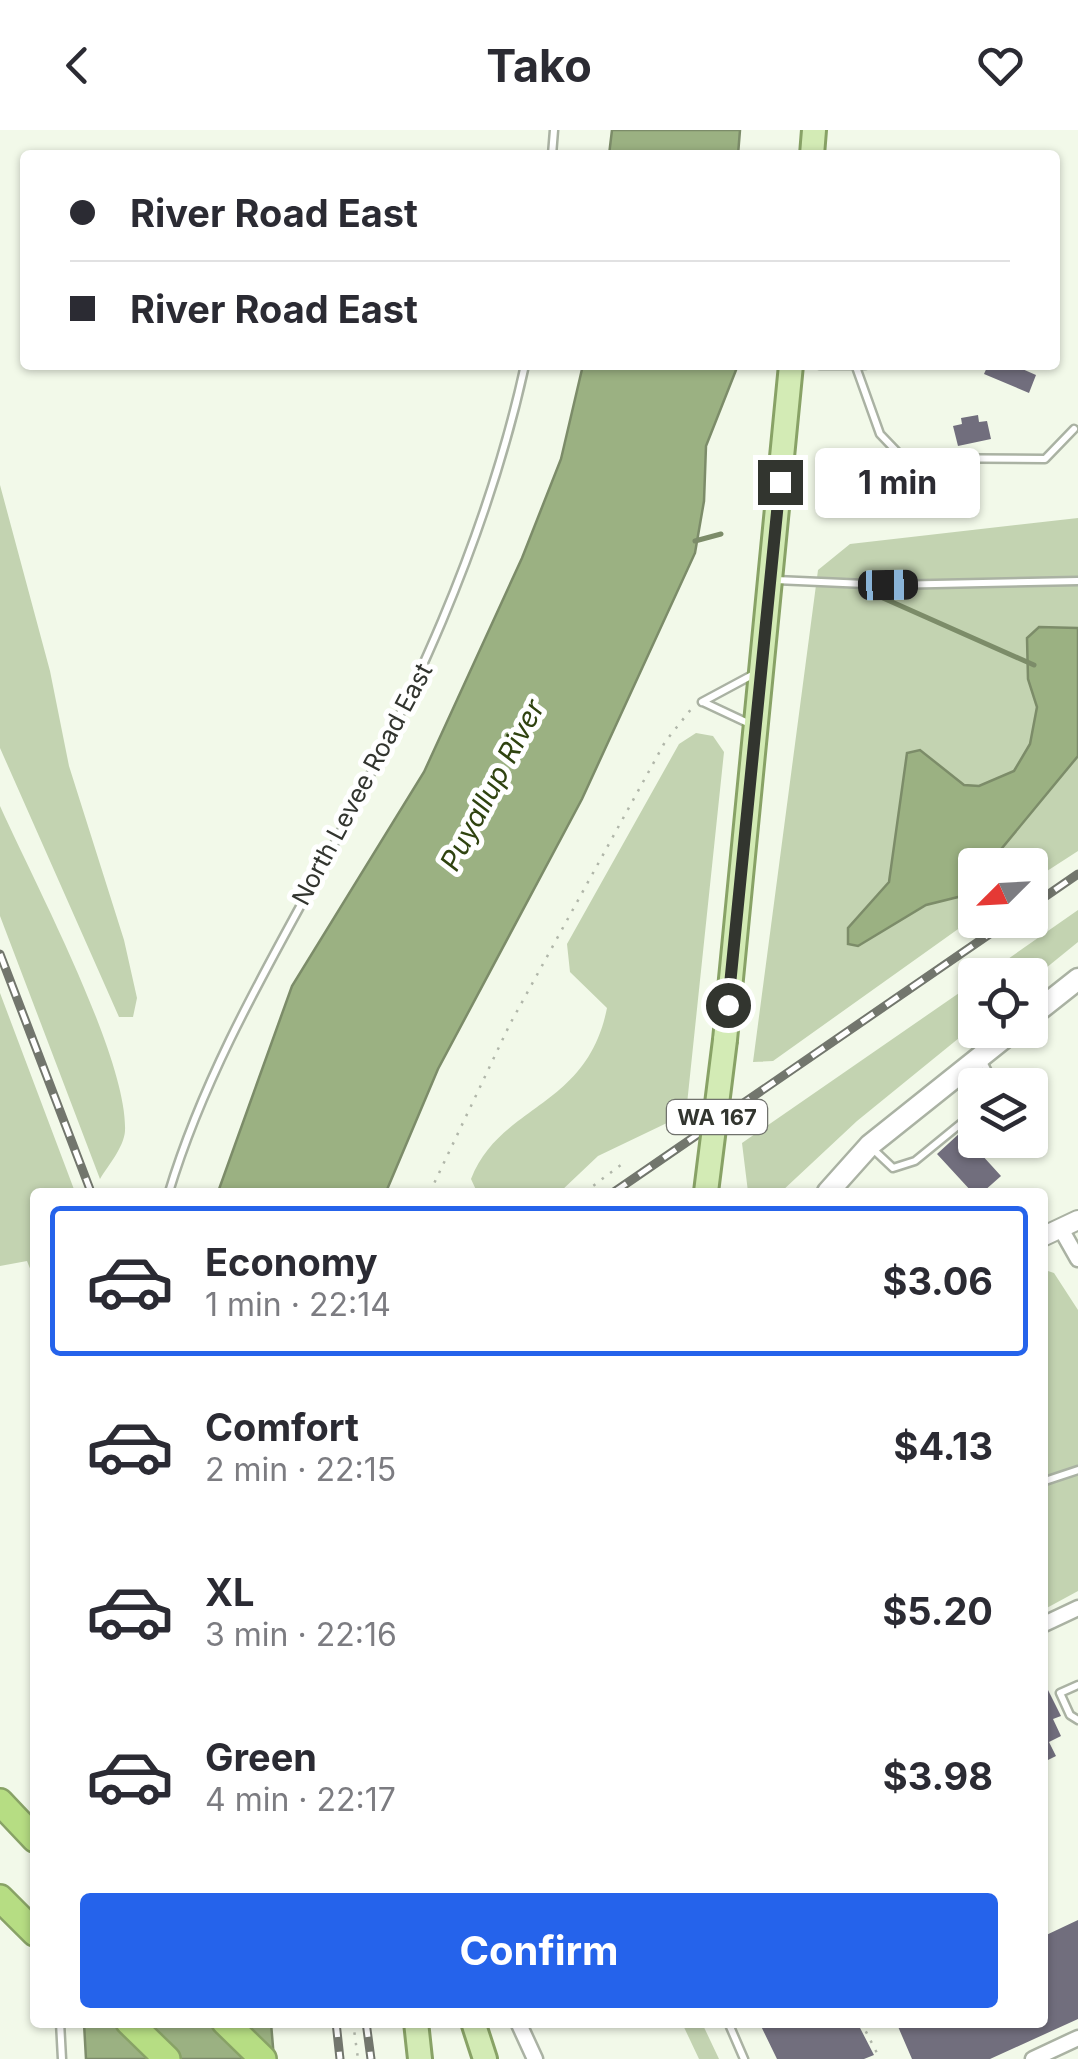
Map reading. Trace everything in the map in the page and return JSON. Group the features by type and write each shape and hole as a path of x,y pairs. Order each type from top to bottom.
{"highway":[{"path":"0,1802 30,1834"},
{"path":"0,1898 30,1928"},
{"path":"135,2028 167,2059"},
{"path":"231,2028 263,2059"}],"main road":[{"name":"WA 167","path":"706,1188 725,1040 791,370"},
{"path":"1048,1003 1078,979"},
{"path":"832,1188 870,1145 991,1048"},
{"path":"417,2028 420,2059"},
{"path":"475,2028 484,2059"}],"street":[{"path":"1070,1224 1078,1258"},
{"path":"1048,1623 1078,1608"},
{"path":"521,2028 535,2059"},
{"path":"1033,2059 1078,2038"}],"lane":[{"name":"North Levee Road East","path":"172,1188 230,1040 436,641 490,499 524,370"},
{"path":"862,370 880,434 903,458 1045,459 1074,429"},
{"path":"770,579 888,585 1078,581"},
{"path":"702,702 761,669"},
{"path":"702,702 729,711 755,728"},
{"path":"980,1057 986,1068"},
{"path":"870,1145 893,1168 915,1160 958,1126"},
{"path":"1048,1480 1078,1470"},
{"path":"1078,1685 1060,1693 1070,1714 1078,1720"},
{"path":"60,2028 62,2059"},
{"path":"731,2028 744,2059"}],"path":[{"path":"432,1188 510,1024 665,742 682,717 702,702"},
{"path":"589,1188 622,1164"},
{"path":"354,2028 358,2059"},
{"path":"864,2028 880,2059"}],"shaded area":[{"path":"0,485 50,671 69,766 124,940 137,998 133,1017 119,1017 0,748"},
{"path":"1078,518 1078,628 1039,627 1028,679 1037,706 1030,744 1014,771 979,786 964,785 920,750 904,782 889,879 848,928 858,946 926,905 958,897 958,929 773,1061 753,1062 818,570 850,544"},
{"path":"696,733 713,736 724,752 687,1104 669,1122 598,1156 564,1188 475,1188 471,1179 484,1154 563,1087 597,1041 607,1008 570,972 567,944 679,744"},
{"path":"1078,756 1078,851 1048,870 1048,848 1002,848"},
{"path":"0,806 76,969 122,1099 124,1137 100,1179 0,916"},
{"path":"1078,910 1078,942 1048,966 1048,958 1009,958 1038,938 1048,938 1048,931"},
{"path":"0,993 73,1188 30,1188 30,1268 27,1261 0,1266"},
{"path":"958,994 958,1039 857,1121 785,1188 748,1188 742,1143"},
{"path":"1048,1271 1054,1273 1078,1310 1078,1591 1048,1607"},
{"path":"684,2028 704,2028 719,2059 699,2059"}],"water":[{"path":"612,130 740,130 738,150 610,150"},
{"name":"Puyallup River","path":"582,370 736,370 706,446 704,501 695,553 582,799 438,1069 388,1188 219,1188 292,986 424,772 522,558 561,459"},
{"path":"1039,627 1078,628 1078,756 1002,848 958,848 958,897 926,905 858,946 848,944 848,928 889,882 907,753 920,750 964,785 979,786 1014,771 1030,744 1037,707 1028,679 1027,638"},
{"path":"84,2028 271,2028 274,2059 86,2059"}],"building":[{"path":"986,370 1024,370 1036,375 1029,393 984,374"},
{"path":"978,415 979,422 987,421 991,439 958,446 953,426 962,424 961,418"},
{"path":"958,1135 958,1158 985,1158 1001,1176 988,1188 968,1188 937,1154"},
{"path":"1048,1690 1061,1716 1053,1719 1061,1736 1049,1742 1056,1756 1048,1760"},
{"path":"1078,1920 1078,2019 990,2059 912,2059 899,2028 1048,2028 1048,1934"},
{"path":"762,2028 860,2028 874,2055 864,2059 777,2059"}],"waterway":[{"path":"695,541 721,534"},
{"path":"874,594 1034,665"}],"railway":[{"path":"1048,895 1078,874"},
{"path":"620,1188 984,938"},
{"path":"0,954 89,1188"},
{"path":"337,2028 340,2059"},
{"path":"367,2028 371,2059"}],"route":[{"path":"728,1005 780,482"}]}
